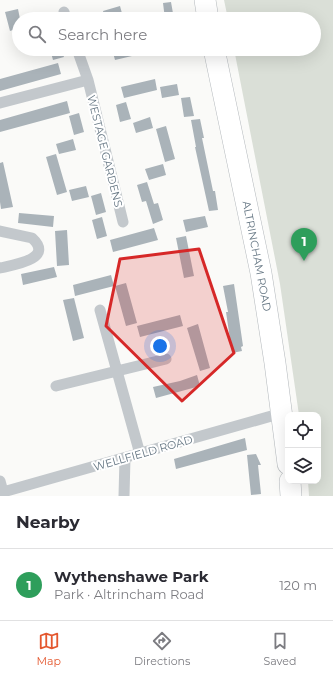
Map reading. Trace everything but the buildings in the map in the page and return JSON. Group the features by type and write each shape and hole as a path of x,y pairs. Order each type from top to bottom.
{"highway":[{"path":"205,0 207,12"},
{"name":"ALTRINCHAM ROAD","path":"215,56 261,273 286,448"},
{"path":"290,484 291,496"}],"street":[{"name":"WESTAGE GARDENS","path":"79,56 88,80 122,222"},
{"name":"WESTAGE GARDENS","path":"0,103 88,80"},
{"path":"0,231 32,238 38,247 38,252 35,257 30,260 0,268"},
{"path":"100,310 140,454"},
{"path":"56,386 166,359"},
{"name":"WELLFIELD ROAD","path":"1,489 140,454 282,413"},
{"path":"124,496 125,458"}],"highlighted area":[{"path":"199,249 234,353 182,401 106,326 120,259"}],"shaded area":[{"path":"224,0 333,0 333,496 309,496 308,484 321,484 321,412 299,412 280,284 235,56 321,56 321,12 227,12"}],"place":[{"name":"Wythenshawe Park","path":"304,261"}]}
